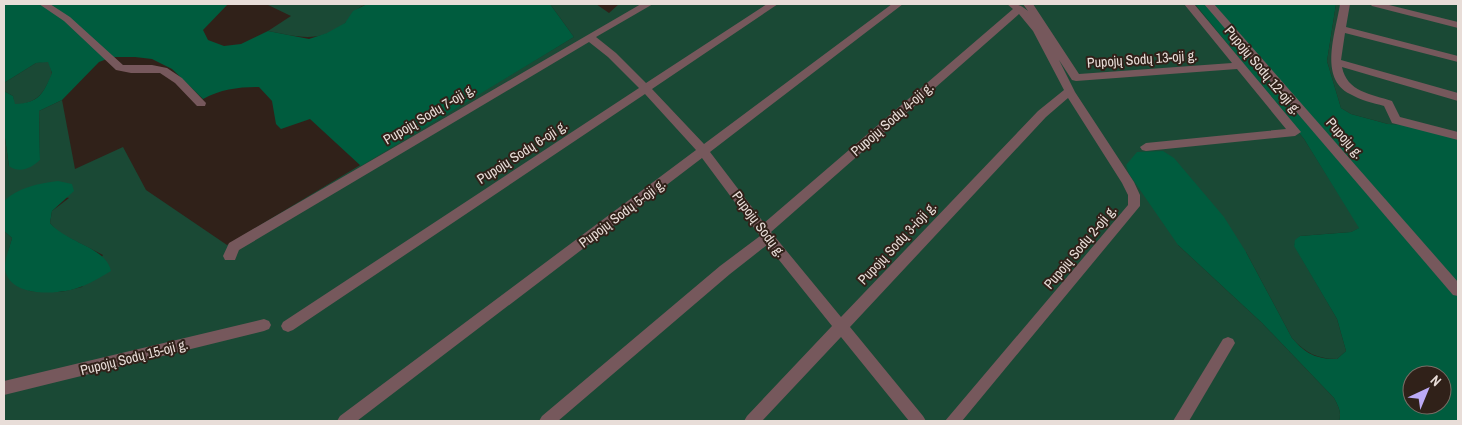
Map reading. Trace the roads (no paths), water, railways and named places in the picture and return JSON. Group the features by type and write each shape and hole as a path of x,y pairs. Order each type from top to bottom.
{"street":[{"path":"44,4 67,19 120,68 128,70 162,70 171,74 201,102"},
{"name":"Pupojų Sodų 7-oji g.","path":"230,256 234,248 589,37 648,4"},
{"name":"Pupojų Sodų 6-oji g.","path":"288,326 773,4"},
{"name":"Pupojų Sodų 5-oji g.","path":"345,421 372,403 898,4"},
{"name":"Pupojų Sodų 12-oji g.","path":"1146,147 1295,132 1188,4"},
{"name":"Pupojų g.","path":"1209,4 1458,291"},
{"path":"1345,4 1336,62 1339,78 1344,84 1354,92 1388,104 1396,120 1458,136"},
{"path":"1376,4 1458,25"},
{"name":"Pupojų Sodų 13-oji g.","path":"1020,5 1076,78 1238,66"},
{"name":"Pupojų Sodų 2-oji g.","path":"953,421 1134,206 1134,195 1128,182 1070,91 1034,26 1020,5"},
{"name":"Pupojų Sodų 4-oji g.","path":"546,421 725,270 1020,5"},
{"path":"1342,28 1458,60"},
{"name":"Pupojų Sodų g.","path":"589,37 612,55 646,89 726,179 766,234 918,421"},
{"path":"1336,62 1458,97"},
{"name":"Pupojų Sodų 3-ioji g.","path":"752,421 1042,114 1070,91"},
{"name":"Pupojų Sodų 15-oji g.","path":"4,388 264,325"},
{"path":"1181,421 1228,343"}]}
